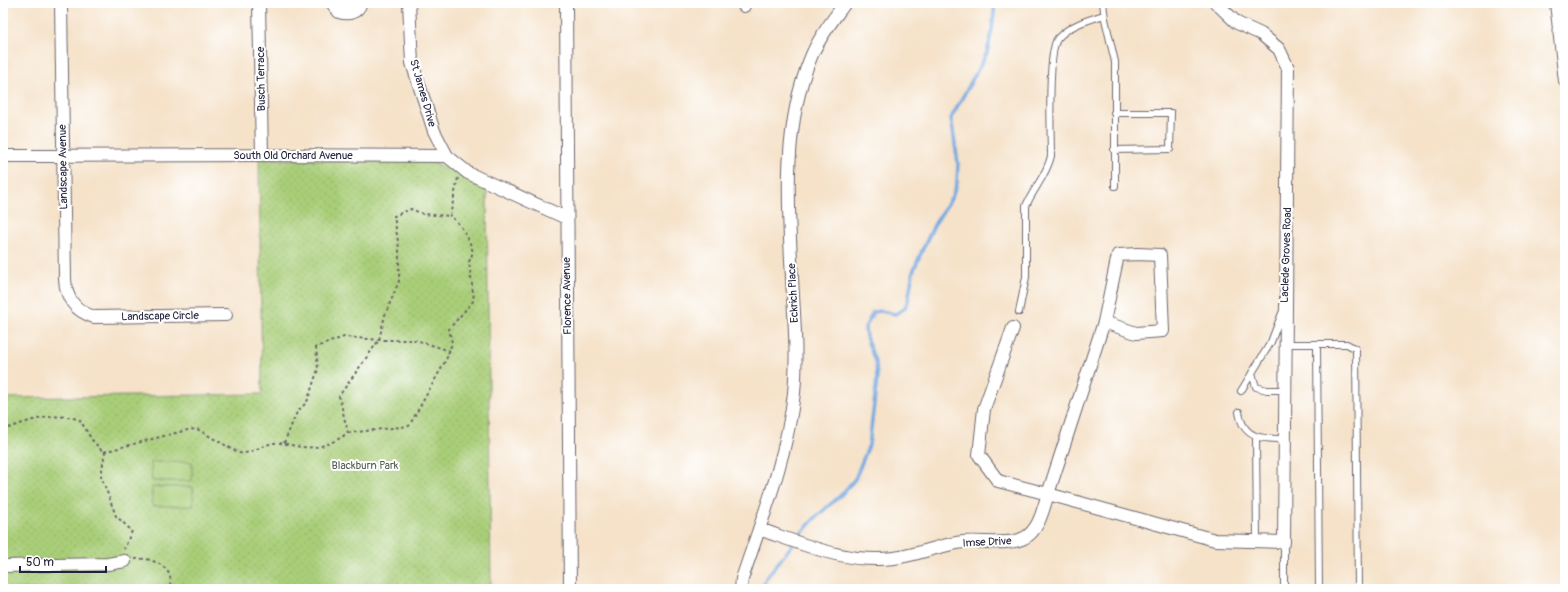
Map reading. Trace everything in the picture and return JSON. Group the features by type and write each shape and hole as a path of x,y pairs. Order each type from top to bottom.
{"street":[{"name":"Landscape Avenue","path":"61,3 66,287 70,301 75,307 84,314 94,317"},
{"name":"Busch Terrace","path":"259,3 262,154"},
{"path":"332,3 335,9 344,14 354,12 361,3"},
{"name":"St James Drive","path":"409,3 412,63 432,127 446,156"},
{"name":"Florence Avenue","path":"566,3 566,218 570,589"},
{"name":"Eckrich Place","path":"741,589 742,580 783,452 794,392 796,361 788,192 791,142 798,104 811,57 828,26 845,3"},
{"name":"Laclede Groves Road","path":"1216,3 1237,23 1260,34 1279,49 1288,68 1284,542"},
{"path":"1556,3 1565,81"},
{"name":"South Old Orchard Avenue","path":"3,156 262,154 446,156"},
{"path":"446,156 461,168 516,196 566,218"},
{"path":"1048,494 1104,322 1118,256 1138,254 1160,255 1163,331 1136,334 1104,322"},
{"name":"Landscape Circle","path":"94,317 226,315"},
{"path":"1013,328 984,409 979,456 998,481 1215,540 1284,542"},
{"name":"Imse Drive","path":"759,529 840,556 864,560 896,558 964,542 1014,541 1024,538 1035,528 1048,494"},
{"path":"3,566 108,564 125,561"}],"lane":[{"path":"1103,3 1104,15 1115,62 1115,186"},
{"path":"1019,312 1026,277 1026,206 1030,195 1048,167 1050,156 1052,64 1054,43 1070,28 1104,15"},
{"path":"1114,113 1171,114 1170,149 1114,150"},
{"path":"1241,391 1277,330 1285,302"},
{"path":"1285,344 1347,344 1356,349 1358,589"},
{"path":"1317,344 1319,589"},
{"path":"1252,373 1256,387 1267,390 1285,390"},
{"path":"1239,412 1243,426 1256,437 1264,439 1284,438"},
{"path":"1256,437 1257,541"},
{"path":"1284,542 1284,589"}],"path":[{"path":"450,216 461,168"},
{"path":"104,452 187,430 197,429 239,453 244,454 262,445 276,442 302,447 331,444 348,433 409,426 450,351 452,343 449,329 474,300 469,262 473,252 467,234 460,224 450,216 423,214 411,209 394,216 400,248 399,281 385,315 379,340 339,396 348,433"},
{"path":"284,443 297,412 307,402 318,369 316,347 344,337 379,340 416,340 450,351"},
{"path":"3,430 31,420 49,417 71,417 80,420 92,440 104,452"},
{"path":"104,452 101,476 116,516 132,532 123,552 125,561 142,558 158,563 170,576 170,589"}],"green space":[{"name":"Blackburn Park","path":"259,159 432,161 487,189 491,589 3,589 3,398 262,394"},
{"path":"151,462 192,462 192,481 152,481"},
{"path":"152,487 193,487 193,506 152,506"}],"waterway":[{"path":"761,589 766,578 804,530 841,495 855,479 869,445 877,379 876,364 866,337 865,328 873,312 881,311 895,314 904,309 908,301 913,272 920,255 934,225 952,197 957,183 958,163 951,118 987,53 992,30 995,3"}]}
